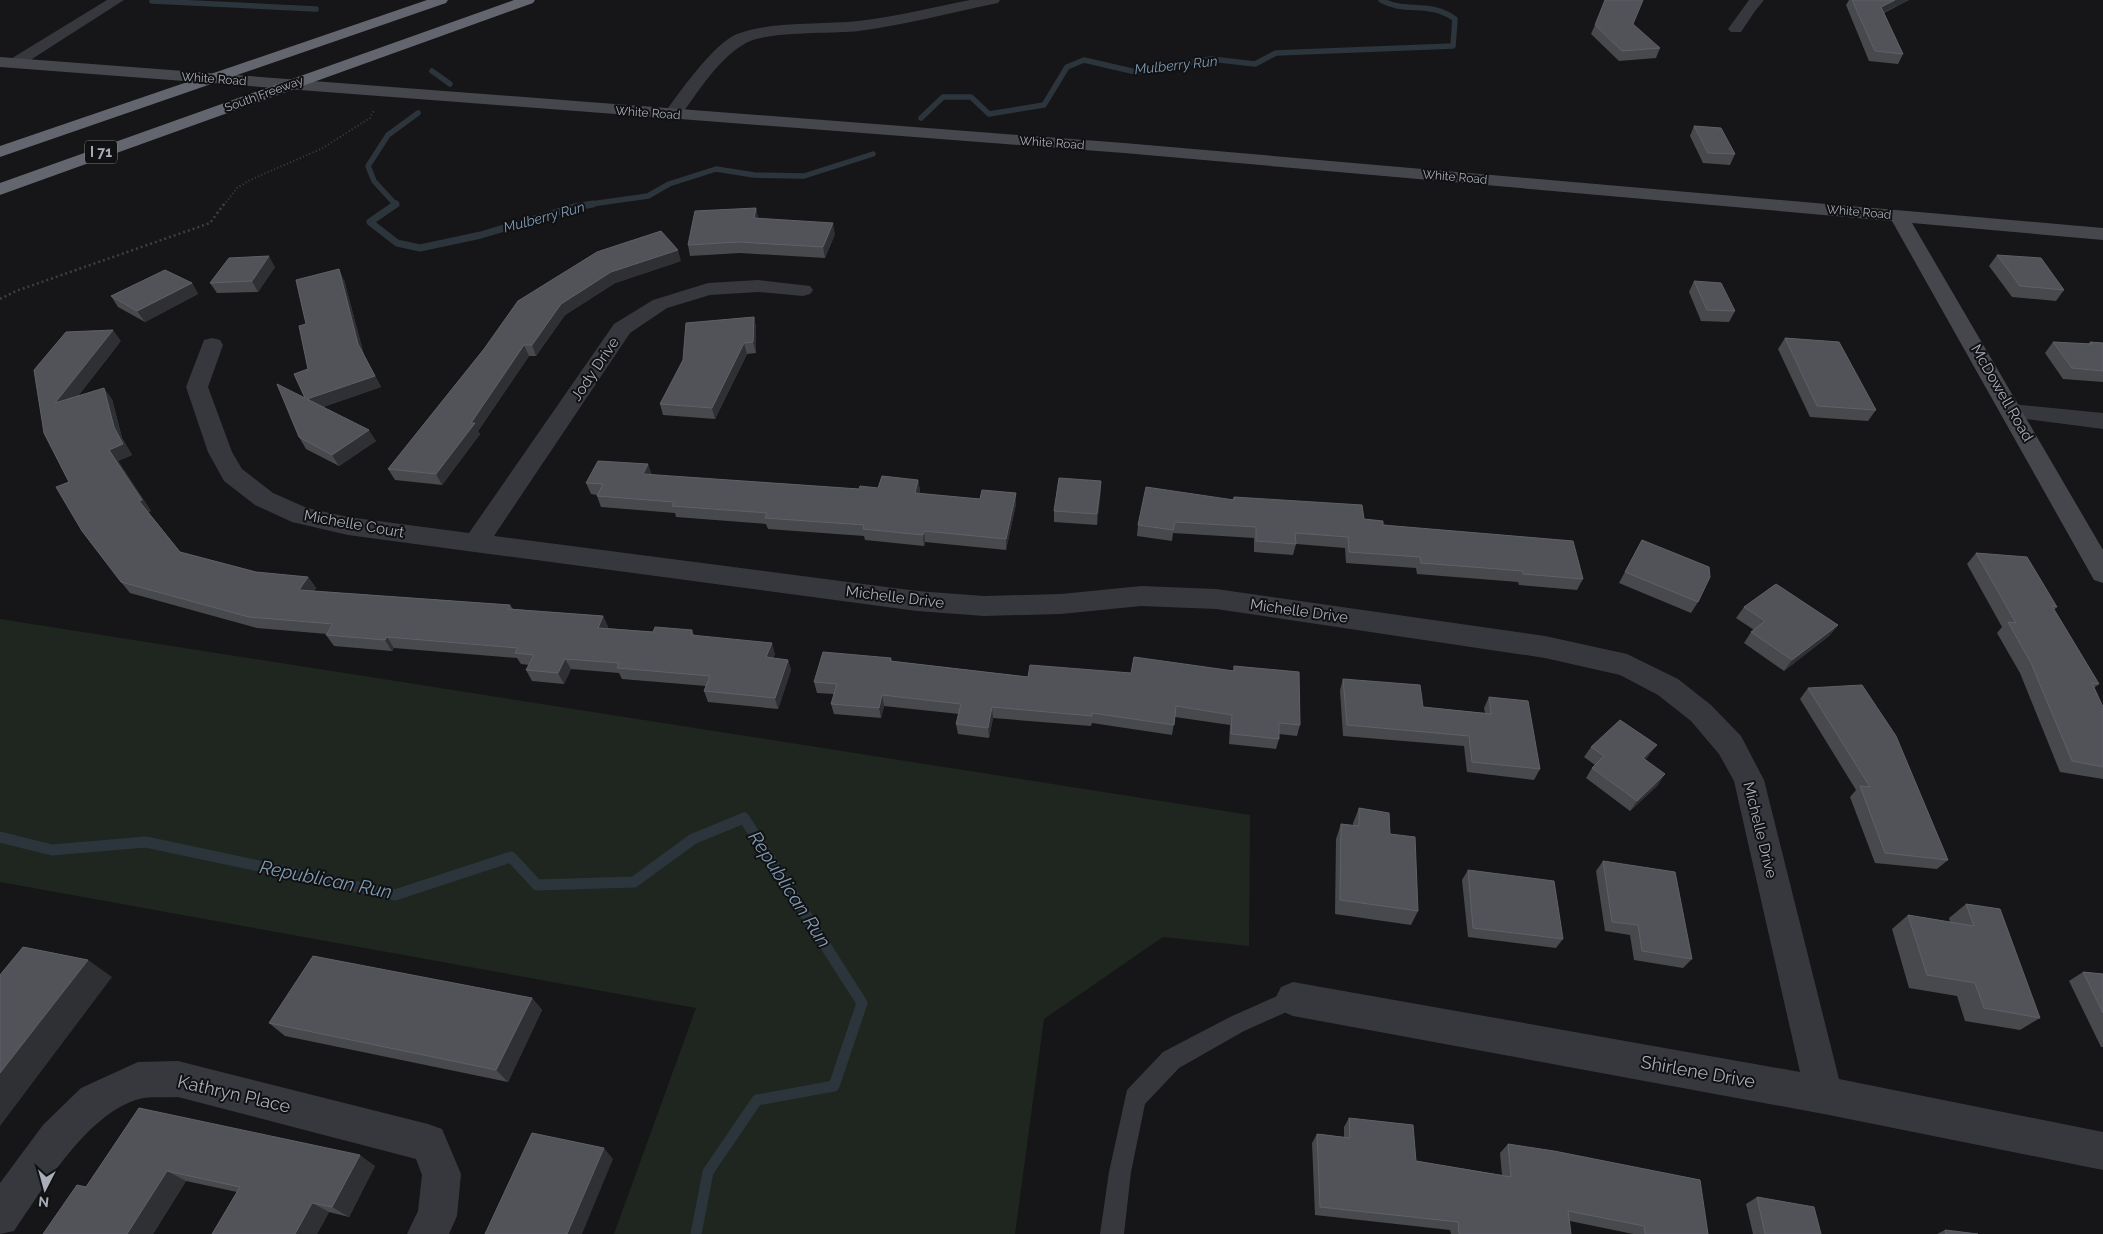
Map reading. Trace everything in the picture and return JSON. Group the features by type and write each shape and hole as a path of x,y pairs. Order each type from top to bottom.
{"highway":[{"name":"I 71","path":"0,152 441,0"},
{"name":"South Freeway","path":"0,189 528,0"}],"street":[{"path":"7,62 117,0"},
{"path":"672,115 708,68 726,50 742,38 769,32 859,26 993,0"},
{"path":"1736,29 1749,8 1757,0"},
{"name":"White Road","path":"7,62 672,115 1124,148 2103,234"},
{"name":"McDowell Road","path":"1898,215 2012,411 2103,573"},
{"name":"Jody Drive","path":"476,542 622,329 660,304 708,289 758,286 804,290"},
{"name":"Michelle Court","path":"212,344 197,386 200,396 220,452 234,475 264,499 301,516 348,526 476,542"},
{"path":"2012,411 2103,421"},
{"name":"Michelle Drive","path":"476,542 917,601 984,606 1061,604 1141,596 1216,599 1545,646 1627,665 1668,687 1700,712 1730,746 1749,780 1824,1095"},
{"name":"Shirlene Drive","path":"1293,999 1824,1095 2103,1151"},
{"name":"Kathryn Place","path":"0,1217 56,1138 94,1101 138,1080 178,1079 428,1143 442,1174 437,1216 427,1234"}],"lane":[{"path":"1112,1234 1120,1172 1135,1098 1171,1060 1237,1024 1293,999"}],"path":[{"path":"0,299 16,290 210,223 237,188 250,180 321,149 370,118 377,105"}],"shaded area":[{"path":"0,619 1250,815 1249,946 1163,937 1044,1019 1015,1234 614,1234 696,1008 0,882"}],"building":[{"path":"1605,0 1643,0 1633,24 1660,48 1622,51 1595,25"},
{"path":"1852,0 1895,0 1881,7 1903,54 1875,51"},
{"path":"1694,126 1721,128 1735,154 1708,153"},
{"path":"756,208 754,218 833,223 823,247 738,242 688,245 695,211"},
{"path":"661,231 678,250 611,272 561,304 532,345 524,345 471,423 475,423 436,474 388,469 484,349 518,301 597,252"},
{"path":"1997,255 2041,258 2064,290 2020,286"},
{"path":"269,256 252,281 210,283 229,258"},
{"path":"339,269 358,344 375,376 307,399 369,430 332,455 299,437 277,384 305,398 294,374 308,369 299,326 306,324 296,280"},
{"path":"165,270 192,283 137,311 111,296"},
{"path":"1694,281 1721,283 1735,311 1707,310"},
{"path":"754,317 753,342 744,343 712,408 660,404 683,360 686,323"},
{"path":"113,330 55,403 104,388 114,427 123,444 109,450 142,500 139,501 180,552 256,572 308,577 299,590 510,605 508,609 603,616 598,628 653,632 655,627 692,630 691,635 772,643 766,657 788,660 775,698 704,691 710,676 617,668 619,663 565,659 558,673 526,670 534,655 515,653 518,648 387,637 385,640 326,635 333,624 249,617 121,582 82,531 56,487 69,482 44,433 34,370 66,332"},
{"path":"1785,338 1839,342 1876,410 1817,406"},
{"path":"2053,342 2103,343 2103,371 2072,368"},
{"path":"598,461 648,464 643,474 859,489 860,486 878,488 882,476 918,480 915,493 980,499 982,490 1016,493 1006,539 924,531 923,535 863,529 864,525 765,518 767,513 672,506 674,502 597,496 603,484 586,483"},
{"path":"1059,478 1101,481 1097,514 1054,511"},
{"path":"1146,487 1234,500 1234,497 1362,505 1364,519 1383,521 1383,525 1573,541 1583,579 1523,574 1523,571 1421,563 1420,557 1349,552 1348,537 1295,533 1296,544 1256,541 1256,527 1175,522 1173,530 1138,525"},
{"path":"1642,540 1709,567 1710,577 1698,602 1625,572"},
{"path":"1976,553 2027,557 2057,607 2052,606 2099,684 2092,683 2103,707 2103,767 2072,761 2031,663 2008,622 2016,623"},
{"path":"1776,584 1838,625 1792,660 1751,632 1765,621 1744,607"},
{"path":"823,652 891,658 890,661 1028,677 1030,665 1131,673 1134,657 1234,671 1234,666 1299,672 1300,725 1279,723 1279,739 1231,734 1232,715 1176,706 1174,725 1092,713 1092,716 992,707 988,728 956,724 961,704 882,695 879,708 831,704 837,684 814,682"},
{"path":"1343,679 1420,685 1423,707 1491,714 1489,697 1528,701 1540,769 1472,762 1469,736 1347,725"},
{"path":"1862,685 1896,736 1948,860 1885,853 1860,786 1870,787 1808,688"},
{"path":"1620,720 1657,745 1643,758 1665,774 1637,801 1592,768 1604,756 1591,747"},
{"path":"1359,808 1389,813 1390,834 1415,837 1418,911 1340,900 1341,824 1359,826"},
{"path":"1603,861 1675,872 1692,959 1642,951 1638,925 1612,922"},
{"path":"1468,870 1554,881 1563,939 1473,928"},
{"path":"1966,904 2000,909 2040,1018 1984,1008 1975,983 1927,975 1908,915 1974,926"},
{"path":"23,947 88,960 0,1073 0,975"},
{"path":"313,956 532,998 496,1070 269,1023"},
{"path":"2083,972 2103,974 2103,1013"},
{"path":"139,1108 360,1155 332,1207 312,1203 295,1234 212,1234 240,1187 167,1171 127,1234 43,1234 77,1185 86,1187"},
{"path":"1349,1118 1413,1125 1416,1161 1511,1177 1508,1144 1554,1151 1700,1180 1708,1234 1645,1234 1644,1226 1568,1211 1571,1234 1459,1234 1458,1222 1320,1207 1317,1134 1350,1138"},
{"path":"532,1133 604,1148 567,1234 485,1234"},
{"path":"1757,1197 1814,1207 1821,1234 1765,1234"},
{"path":"1945,1230 1978,1234 1946,1234"}],"waterway":[{"name":"Mulberry Run","path":"921,118 943,97 971,97 989,114 1044,105 1067,67 1084,60 1136,72 1211,59 1255,64 1276,53 1453,46 1455,19 1436,10 1399,6 1381,0"},
{"name":"Mulberry Run","path":"152,1 316,9"},
{"name":"Mulberry Run","path":"432,71 450,84"},
{"name":"Mulberry Run","path":"395,204 374,181 368,166 388,135 418,113"},
{"name":"Mulberry Run","path":"584,205 648,196 669,184 716,169 754,175 804,176 873,154"},
{"name":"Mulberry Run","path":"395,204 370,222 397,243 420,248 481,235 574,207 593,204"},
{"name":"Republican Run","path":"0,837 52,850 146,842 395,895 511,857 537,885 634,882 693,839 744,818 862,1003 834,1086 757,1100 708,1172 696,1234"}]}
